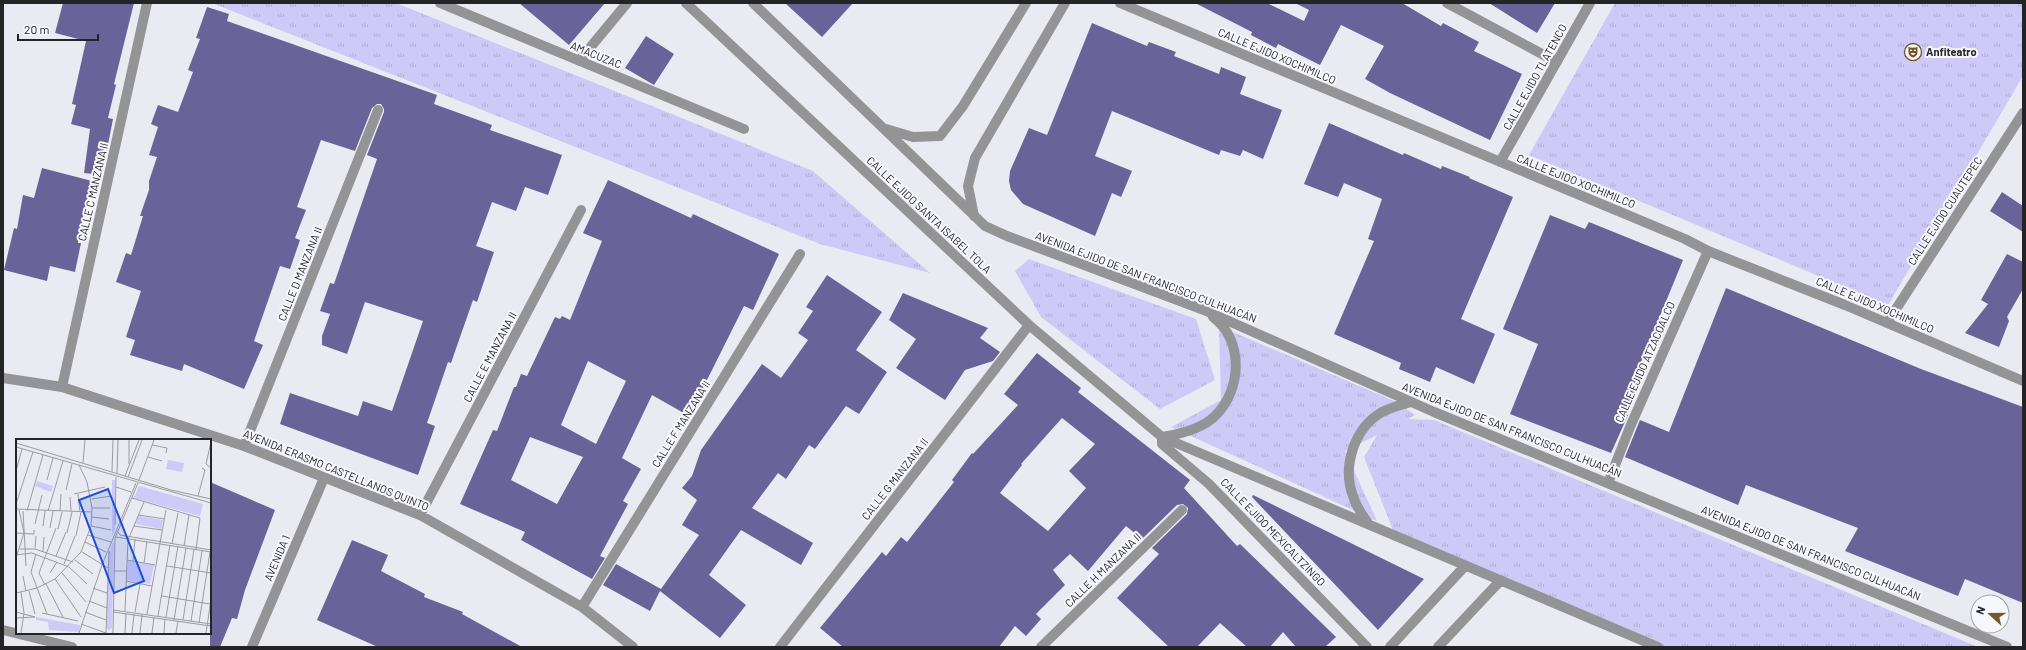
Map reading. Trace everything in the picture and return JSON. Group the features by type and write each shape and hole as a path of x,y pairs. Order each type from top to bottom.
{"street":[{"name":"CALLE C MANZANA II","path":"62,387 147,3"},
{"name":"AMACUZAC","path":"440,3 744,129"},
{"path":"579,61 627,3"},
{"name":"CALLE EJIDO SANTA ISABEL TOLA","path":"686,3 1029,325 1162,437"},
{"path":"753,3 974,216"},
{"path":"884,129 913,137 940,136 964,106 1026,3"},
{"path":"974,216 968,186 975,158 1065,3"},
{"name":"CALLE EJIDO XOCHIMILCO","path":"1120,3 1685,239 1708,251 1887,323 2023,381"},
{"path":"1447,3 1557,62"},
{"name":"CALLE EJIDO TLATENCO","path":"1500,162 1590,3"},
{"name":"CALLE D MANZANA II","path":"244,446 378,110"},
{"name":"CALLE EJIDO CUAUTEPEC","path":"1887,323 2023,113"},
{"name":"CALLE E MANZANA II","path":"420,515 581,210"},
{"name":"AVENIDA EJIDO DE SAN FRANCISCO CULHUACÁN","path":"974,216 985,226 1007,236 1204,310 1412,402 2007,647"},
{"name":"CALLE EJIDO ATZACOALCO","path":"1608,483 1630,427 1708,251"},
{"name":"CALLE F MANZANA II","path":"582,607 800,254"},
{"path":"1162,437 1192,430 1204,424 1215,416 1231,393 1235,378 1236,362 1233,347 1226,332 1217,320 1204,310"},
{"name":"CALLE G MANZANA II","path":"780,647 1029,325"},
{"name":"AVENIDA ERASMO CASTELLANOS QUINTO","path":"3,378 62,387 244,446 420,515 582,607 633,647"},
{"path":"1368,523 1353,497 1349,482 1349,466 1352,452 1359,436 1381,413 1396,406 1412,402"},
{"path":"1162,437 1658,647"},
{"name":"CALLE EJIDO MEXICALTZINGO","path":"1162,437 1162,444 1209,484 1367,647"},
{"name":"AVENIDA 1","path":"252,647 324,478"},
{"name":"CALLE H MANZANA II","path":"1041,647 1182,510"},
{"path":"1390,647 1465,566"},
{"path":"1438,647 1500,581"},
{"path":"3,630 16,633"},
{"path":"19,634 72,647"}],"green space":[{"path":"212,3 396,3 813,171 930,273 820,244"},
{"path":"1615,3 2023,3 2023,76 1888,305 1529,155"},
{"path":"1029,259 1196,319 1215,380 1160,409 1041,317 1015,271"},
{"path":"1219,326 1399,403 1415,415 1408,419 1434,420 1978,647 1661,647 1395,535 1364,457 1377,435 1345,451 1377,521 1171,427 1221,400"}],"building":[{"path":"63,3 134,3 114,84 116,85 108,118 113,119 102,175 84,173 90,129 71,124 76,105 72,104 86,41 55,33"},
{"path":"519,3 605,3 569,45"},
{"path":"785,3 853,3 822,37"},
{"path":"1195,3 1267,3 1304,21 1309,10 1295,3 1402,3 1441,26 1443,23 1479,42 1474,51 1522,74 1490,140 1390,93 1365,79 1384,46 1341,25 1320,65 1278,44 1276,48 1251,35 1252,32"},
{"path":"1489,3 1555,3 1537,33"},
{"path":"207,7 229,14 227,21 437,95 434,104 492,125 490,130 562,155 548,195 525,187 516,211 492,202 476,246 494,252 477,302 473,300 451,363 448,362 427,423 435,426 418,475 280,424 290,393 358,416 363,401 392,411 423,321 365,302 347,354 322,345 322,336 330,314 320,311 330,283 334,284 377,159 367,155 384,112 381,104 377,104 372,108 355,151 321,140 297,207 306,210 295,238 300,240 290,269 280,266 254,341 263,345 244,389 184,364 182,371 130,355 135,340 126,337 141,291 116,282 126,253 131,255 143,216 140,216 149,190 149,181 157,157 149,155 158,127 151,124 158,105 178,112 193,72 188,70 200,39 196,38"},
{"path":"1092,23 1147,46 1149,42 1176,52 1174,56 1219,74 1221,67 1246,77 1240,94 1282,110 1263,159 1243,150 1240,156 1221,150 1219,155 1112,111 1095,156 1132,171 1121,197 1112,193 1095,236 1023,204 1011,190 1009,181 1010,171 1029,128 1047,135"},
{"path":"646,36 674,54 654,85 625,68"},
{"path":"1329,123 1403,155 1404,153 1441,169 1442,166 1470,177 1469,178 1513,197 1461,319 1495,334 1474,384 1436,367 1430,382 1399,369 1401,363 1334,334 1374,241 1368,239 1382,199 1344,183 1338,197 1304,184"},
{"path":"42,168 92,181 78,243 81,243 75,272 50,266 47,281 4,270 14,228 17,229 23,195 34,198"},
{"path":"608,180 691,218 693,214 779,254 753,310 744,306 689,416 652,395 622,458 641,469 623,501 628,504 600,556 605,558 592,579 521,540 525,532 460,504 493,430 497,431 514,387 516,387 521,374 527,376 555,317 560,319 562,316 570,320 602,241 583,233","holes":["588,361 626,381 596,444 561,425","530,437 583,457 557,504 511,480"]},
{"path":"2002,192 2023,206 2023,232 1990,211"},
{"path":"1550,215 1585,229 1589,222 1683,260 1637,372 1642,374 1627,414 1628,415 1611,453 1510,414 1538,344 1503,329"},
{"path":"2007,254 2023,262 2023,289 2007,317 2009,321 1999,347 1965,333 1988,304 1981,300"},
{"path":"827,275 882,312 856,350 887,372 859,414 846,406 815,449 809,445 786,479 778,473 752,508 813,543 801,565 741,530 709,575 746,605 720,638 660,591 650,611 603,585 616,564 661,589 699,535 682,525 697,500 682,488 692,476 701,450 762,364 781,378 808,340 798,333 813,311 806,307"},
{"path":"1726,288 1921,369 2023,407 2023,603 2010,598 2010,594 2001,594 1965,579 1958,596 1845,551 1858,528 1746,485 1738,505 1625,457 1640,420 1669,432"},
{"path":"903,293 988,328 980,338 1000,352 993,361 965,370 945,400 896,368 916,339 889,320"},
{"path":"1037,353 1081,388 1078,392 1190,480 1184,488 1237,546 1240,544 1336,637 1325,647 1296,647 1283,632 1270,647 1247,647 1220,623 1197,647 1169,647 1117,598 1159,554 1152,548 1187,514 1188,508 1183,504 1177,505 1142,539 1126,526 1088,571 1070,554 1053,570 1065,585 1036,614 1041,619 1026,636 1015,626 999,647 843,647 820,628 882,552 886,556 901,537 907,542 954,482 952,480 972,453 973,454 1018,405 1004,394","holes":["1062,418 1095,444 1069,471 1086,488 1048,531 1000,493 1022,465 1021,464"]},
{"path":"211,482 275,510 245,590 237,619 232,618 220,647 210,647"},
{"path":"1253,495 1424,579 1378,630 1252,497"},
{"path":"352,540 388,555 381,571 425,594 424,597 463,612 462,614 522,647 378,647 317,620"}],"place":[{"name":"Anfiteatro","path":"1913,52"}]}
